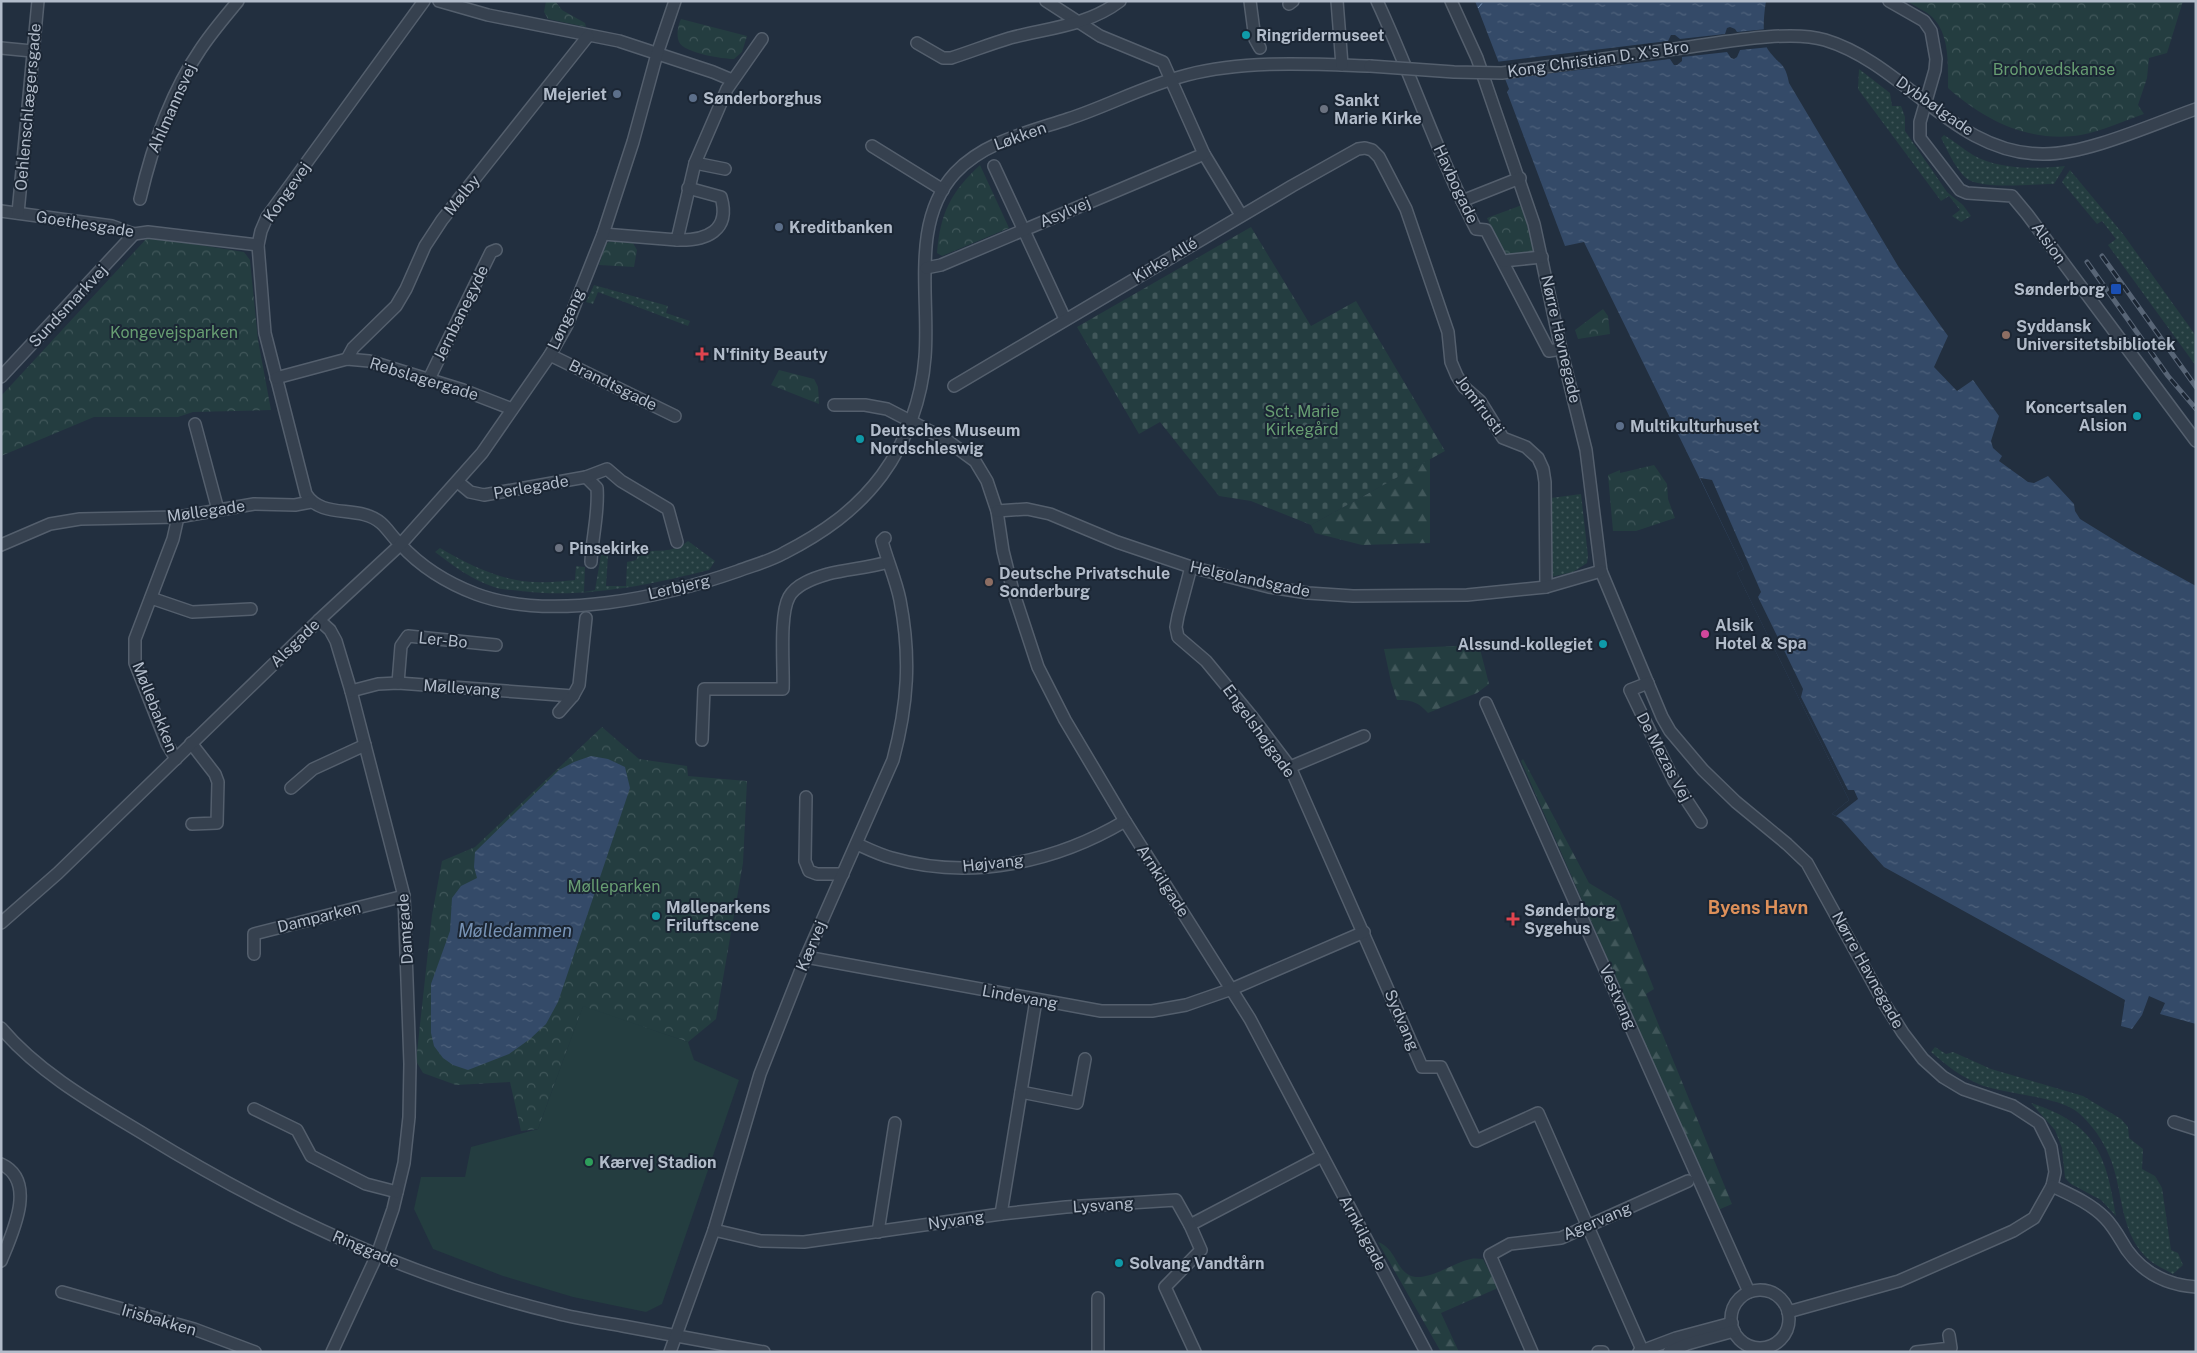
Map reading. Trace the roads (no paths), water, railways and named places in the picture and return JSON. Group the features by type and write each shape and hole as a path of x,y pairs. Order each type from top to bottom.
{"street":[{"name":"Oehlenschlægersgade","path":"18,213 38,1"},
{"name":"Ahlmannsvej","path":"140,199 150,155 174,96 199,50 238,1"},
{"name":"Kongevej","path":"311,502 306,494 265,334 258,246 261,231 267,217 424,1"},
{"path":"439,1 488,15 619,41 732,80"},
{"name":"Løngang","path":"400,545 482,453 550,355 567,325 603,234 633,142 657,54 675,1"},
{"path":"1046,1 1100,36 1163,62 1204,154 1241,215"},
{"path":"917,43 943,58 951,58 1010,38 1078,23 1111,8 1120,1"},
{"path":"1250,1 1256,39 1260,48"},
{"path":"1337,1 1342,65"},
{"name":"Havbogade","path":"1377,1 1462,201 1476,229 1486,230 1550,351 1561,349"},
{"name":"Nørre Havnegade","path":"1452,1 1477,58 1520,178 1534,224 1561,349 1586,450 1601,571 1662,717 1670,731 1686,751 1736,802 1807,863 1884,1003 1903,1033 1923,1059 1943,1077 1963,1089 2014,1106 2039,1123 2051,1147 2055,1172 2052,1186 2034,1218 2013,1231 1898,1281 1788,1312"},
{"name":"Alsion","path":"1889,1 1919,17 1931,31 1936,58 1927,102 1920,122 1920,138 1955,187 1968,193 2012,196 2196,442"},
{"name":"Mølby","path":"347,359 353,348 396,306 406,289 424,246 442,220 588,36"},
{"name":"Kong Christian D. X's Bro","path":"1342,65 1502,73 1682,48 1791,36 1825,40 1851,50"},
{"path":"677,240 695,163 732,80 762,39"},
{"path":"1,48 32,51"},
{"name":"Dybbølgade","path":"1851,50 1947,118 1987,141 2024,153 2063,153 2090,146 2196,109"},
{"name":"Løkken","path":"911,422 922,386 926,353 926,268 931,215 943,190 961,168 975,156 991,146 1186,75 1222,68 1273,65 1342,65"},
{"path":"872,146 943,190"},
{"name":"Kirke Allé","path":"954,386 1241,215 1358,149 1372,150 1379,157"},
{"name":"Asylvej","path":"926,268 942,265 1204,154"},
{"name":"Jomfrusti","path":"1379,157 1406,209 1448,332 1452,362 1457,376 1464,387 1480,401 1496,429 1504,438 1526,447 1538,458 1543,470 1545,482 1546,587"},
{"path":"695,163 725,169"},
{"path":"994,166 1065,320"},
{"path":"1462,201 1520,178"},
{"path":"603,234 645,239 677,240 691,240 711,234 718,227 723,214 721,197 688,188"},
{"name":"Goethesgade","path":"1,211 112,226 134,234 148,232 258,246"},
{"name":"Sundsmarkvej","path":"1,378 134,234"},
{"name":"Jernbanegyde","path":"430,379 491,252 496,250"},
{"path":"1503,261 1542,257"},
{"name":"Brandtsgade","path":"550,355 675,416"},
{"name":"Rebslagergade","path":"276,378 347,359 369,361 430,379 512,409"},
{"name":"Arnkilgade","path":"834,405 865,405 880,408 959,447 975,461 987,481 997,510 1003,551 1013,591 1024,630 1038,667 1065,720 1125,820 1250,1018 1426,1352"},
{"name":"Lerbjerg","path":"400,545 421,564 458,586 498,601 519,605 555,606 596,603 650,594 712,580 781,556 820,533 857,506 884,472 911,422"},
{"path":"195,424 218,510"},
{"name":"Perlegade","path":"458,482 470,492 484,495 586,477 607,469 621,481 668,509 677,542"},
{"path":"586,477 597,488 599,507 591,562"},
{"name":"Møllegade","path":"1,545 50,524 80,519 178,517 254,504 295,505 311,502 324,509 361,513 372,517 382,524 400,545"},
{"name":"Helgolandsgade","path":"997,510 1027,509 1050,514 1117,542 1191,567 1269,587 1308,593 1353,596 1467,595 1546,587 1601,571"},
{"name":"Møllebakken","path":"176,759 167,744 134,662 136,639 173,539 178,517"},
{"name":"Kærvej","path":"670,1352 714,1230 760,1074 806,957 893,760 902,726 907,698 907,660 904,626 899,598 882,541 884,538"},
{"name":"Alsgade","path":"1,923 20,908 319,620 400,545"},
{"path":"702,740 704,689 783,689 784,611 789,597 796,588 809,580 829,574 867,568 888,562"},
{"name":"Engelshøjgade","path":"1191,567 1178,616 1176,628 1178,637 1206,661 1253,718 1290,768 1364,932"},
{"path":"151,598 192,612 252,609"},
{"path":"559,712 573,696 579,685 586,618"},
{"name":"Damgade","path":"319,620 330,630 336,641 351,691 404,896 410,1064 409,1117 404,1163 397,1192 377,1255 332,1352"},
{"name":"Ler-Bo","path":"398,683 401,646 408,636 496,645"},
{"name":"Møllevang","path":"351,691 378,684 398,683 573,696"},
{"name":"De Mezas Vej","path":"1648,683 1630,690 1674,781 1701,822"},
{"name":"Vestvang","path":"1486,703 1749,1292"},
{"path":"1290,768 1364,736"},
{"path":"191,743 215,774 218,782 217,823 192,824"},
{"path":"291,788 313,769 365,745"},
{"path":"806,796 805,862 809,871 817,874 843,874"},
{"name":"Højvang","path":"857,844 892,858 924,864 958,867 990,866 1023,862 1055,853 1086,842 1125,820"},
{"name":"Damparken","path":"254,954 254,934 404,896"},
{"name":"Alsgade","path":"1,932 20,908"},
{"path":"1232,989 1364,932"},
{"name":"Sydvang","path":"1364,932 1422,1067 1441,1068 1476,1141 1538,1113 1642,1351"},
{"name":"Lindevang","path":"806,957 1101,1011 1152,1011 1186,1005 1232,989"},
{"name":"Nyvang","path":"714,1230 761,1241 804,1242 1001,1214 1036,1000"},
{"name":"Ringgade","path":"1,1028 6,1037 30,1057 89,1100 203,1170 301,1221 377,1255 466,1287 557,1314 764,1352"},
{"path":"1021,1092 1077,1102 1085,1059"},
{"path":"254,1109 297,1130 311,1156 366,1184 397,1192"},
{"path":"2174,1122 2196,1129"},
{"path":"878,1232 895,1123"},
{"path":"1190,1225 1322,1156"},
{"path":"1,1164 10,1168 19,1180 22,1194 1,1261"},
{"name":"Agervang","path":"1532,1352 1490,1255 1510,1244 1561,1238 1688,1181"},
{"path":"2052,1186 2092,1207 2105,1218 2129,1252 2146,1270 2158,1278 2178,1286 2196,1288"},
{"name":"Lysvang","path":"1001,1214 1066,1207 1176,1200 1201,1250 1165,1287 1196,1352"},
{"path":"1757,1290 1773,1293 1785,1304 1788,1312 1789,1322 1786,1331 1774,1348 1755,1347 1739,1338 1733,1327 1735,1305 1741,1297 1749,1292 1757,1290"},
{"name":"Irisbakken","path":"62,1292 194,1329 255,1352"},
{"path":"1098,1298 1098,1352"},
{"path":"1642,1351 1676,1338 1733,1327"},
{"path":"1669,1352 1733,1327"},
{"path":"1916,1352 1951,1348 1949,1335"},
{"path":"1598,1352 1603,1352"}],"water":[{"path":"1475,1 1766,1 1764,27 1766,46 1784,68 1789,83 1898,266 1948,336 1934,367 1957,391 1973,380 1999,416 1991,441 1993,448 2002,456 1999,461 2028,482 2034,483 2048,476 2074,504 2075,511 2080,519 2132,551 2196,586 2196,1024 2160,1014 2165,1003 2149,996 2142,1015 2132,1029 2121,1026 2125,1000 1884,867 1841,819 1832,814 1849,800 1737,573 1744,569 1584,242 1565,246 1507,92 1509,89"},
{"name":"Mølledammen","path":"591,756 608,759 625,767 630,788 558,1002 546,1024 530,1039 509,1054 468,1070 453,1065 443,1058 434,1046 431,1033 431,984 450,931 452,898 461,886 477,878 474,867 475,852 559,770"}],"railway":[{"path":"2102,256 2196,387"},
{"path":"2087,262 2168,376 2196,409"}],"place":[{"name":"Ringridermuseet","path":"1246,35"},
{"name":"Mejeriet","path":"617,94"},
{"name":"Sønderborghus","path":"693,98"},
{"name":"Sankt Marie Kirke","path":"1324,109"},
{"name":"Kreditbanken","path":"779,227"},
{"name":"Sønderborg","path":"2116,289"},
{"name":"Syddansk Universitetsbibliotek","path":"2006,335"},
{"name":"N'finity Beauty","path":"702,354"},
{"name":"Koncertsalen Alsion","path":"2137,416"},
{"name":"Multikulturhuset","path":"1620,426"},
{"name":"Deutsches Museum Nordschleswig","path":"860,439"},
{"name":"Pinsekirke","path":"559,548"},
{"name":"Deutsche Privatschule Sonderburg","path":"989,582"},
{"name":"Alsik Hotel & Spa","path":"1705,634"},
{"name":"Alssund-kollegiet","path":"1603,644"},
{"name":"Mølleparkens Friluftscene","path":"656,916"},
{"name":"Sønderborg Sygehus","path":"1513,919"},
{"name":"Kærvej Stadion","path":"589,1162"},
{"name":"Solvang Vandtårn","path":"1119,1263"}],"district":[{"name":"Byens Havn","path":"1758,907"}],"park label":[{"name":"Brohovedskanse","path":"2054,69"},
{"name":"Kongevejsparken","path":"174,332"},
{"name":"Sct. Marie Kirkegård","path":"1302,420"},
{"name":"Mølleparken","path":"614,886"}]}
